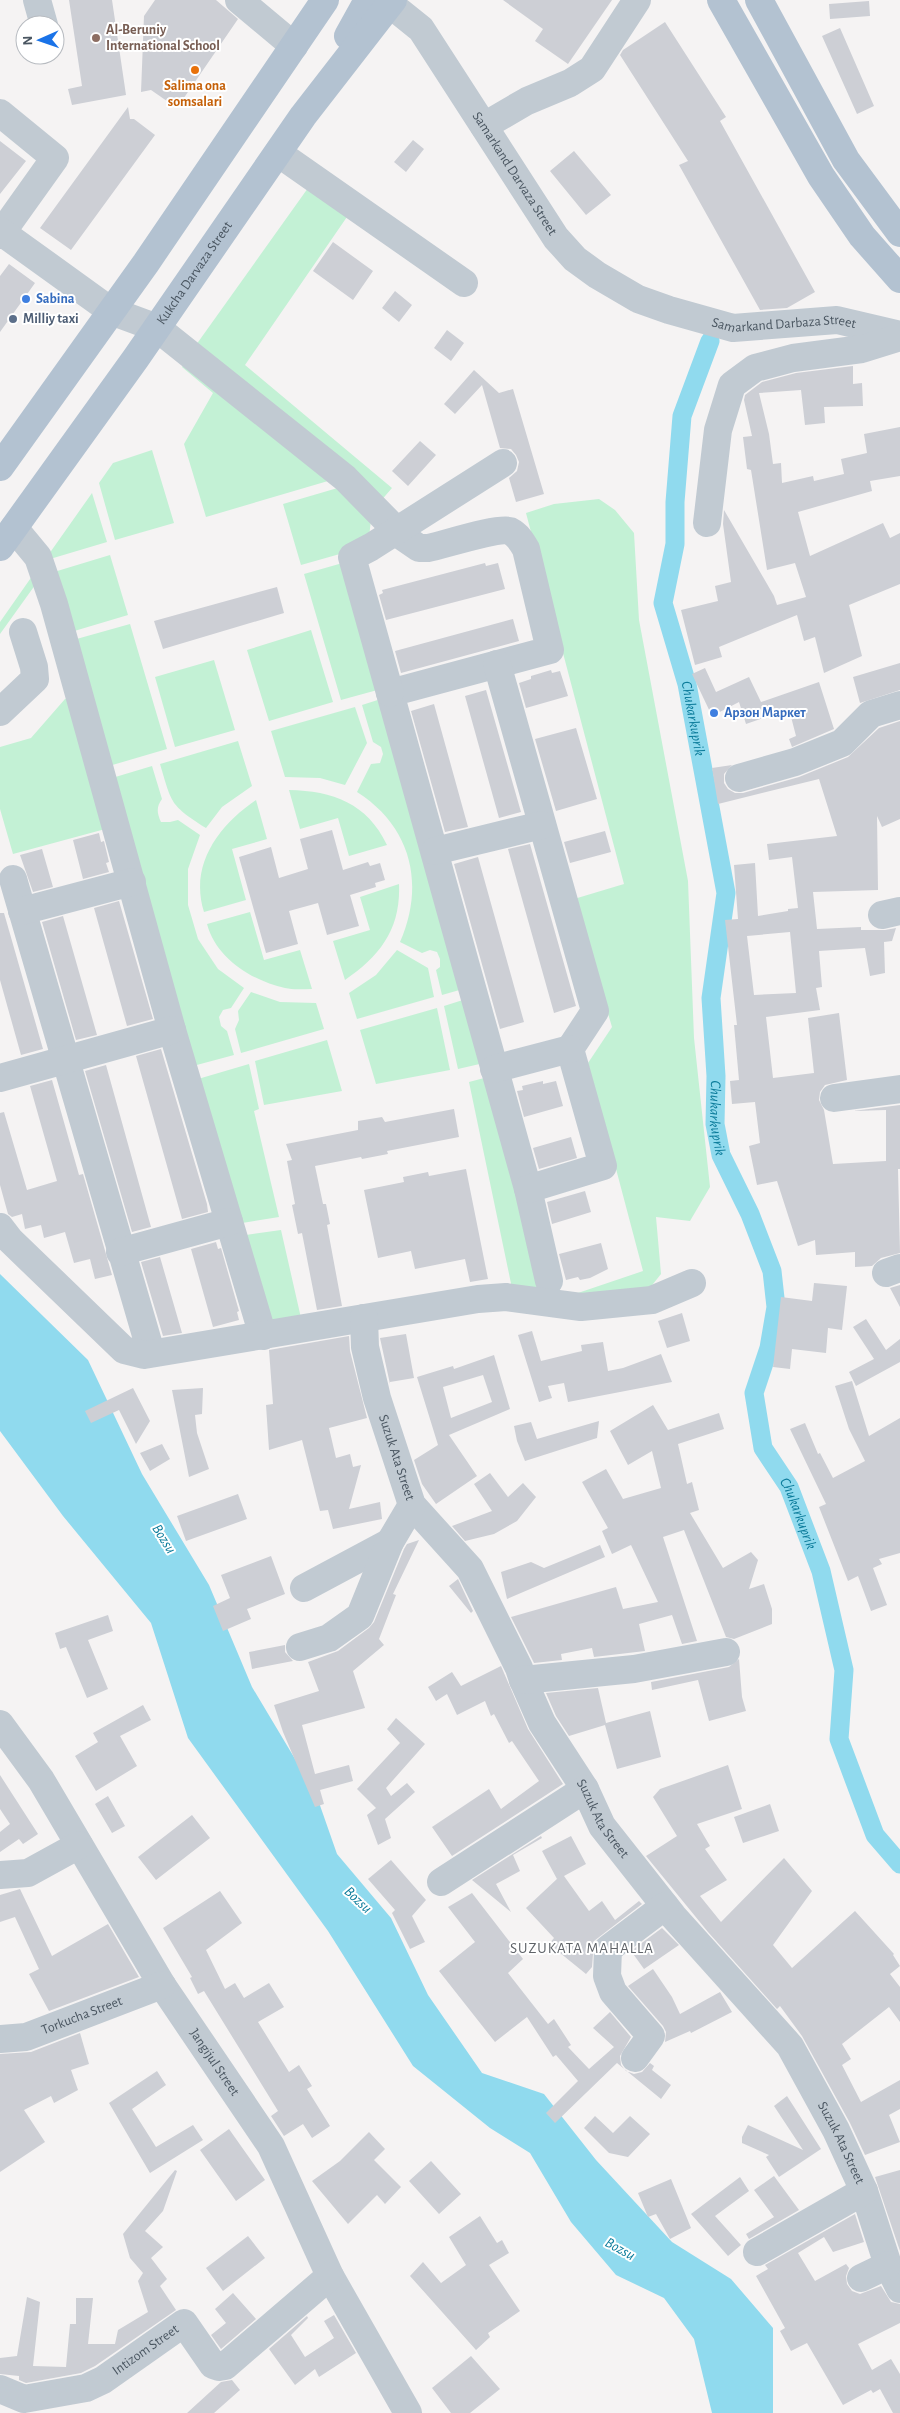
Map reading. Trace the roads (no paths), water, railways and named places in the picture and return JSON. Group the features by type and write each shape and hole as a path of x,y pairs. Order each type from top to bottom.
{"main road":[{"path":"0,467 325,0"},
{"path":"724,5 737,18 749,17 757,7 758,0"},
{"path":"758,0 846,160 897,224"},
{"name":"Kukcha Darvaza Street","path":"7,538 157,328 383,1"},
{"path":"724,5 821,176 862,236 900,279"}],"street":[{"path":"37,0 41,15"},
{"path":"239,0 294,46"},
{"path":"484,126 527,101 570,83 592,69 637,0"},
{"name":"Samarkand Darvaza Street","path":"383,1 421,29 556,238 575,258 617,288 638,299 669,310"},
{"path":"0,113 54,158 1,233 111,310 157,328 345,478 397,530 419,548 428,548 497,531 509,531 519,537 526,549 550,650 390,693"},
{"path":"278,153 464,283"},
{"name":"Samarkand Darbaza Street","path":"669,310 733,328 837,320 900,336"},
{"path":"707,523 718,430 732,386 756,368 793,358 862,349 900,336"},
{"path":"503,463 371,547 352,556 528,1189 549,1281"},
{"path":"7,538 38,557 46,578 172,1030 263,1336"},
{"path":"0,712 35,679 34,667 23,632"},
{"path":"494,1069 570,1049 595,1011 497,664"},
{"path":"739,778 795,762 842,743 871,714 900,705"},
{"path":"435,851 542,825"},
{"path":"13,879 120,1252 148,1342"},
{"path":"22,911 132,882"},
{"path":"0,1078 172,1030"},
{"path":"528,1189 602,1166 570,1049"},
{"path":"834,1098 900,1089"},
{"path":"120,1252 229,1222"},
{"path":"0,1227 10,1240 124,1350 144,1355 478,1299 506,1298 581,1307 652,1300 692,1283"},
{"name":"Suzuk Ata Street","path":"364,1318 366,1347 377,1398 412,1506 470,1569 520,1668 523,1680 542,1724 585,1789 602,1826 665,1906 790,2046 836,2130 864,2191 888,2264 900,2289"},
{"path":"300,1647 329,1638 360,1616 390,1542 412,1506"},
{"path":"304,1588 390,1542"},
{"path":"523,1680 634,1669 726,1652"},
{"name":"Jangijul Street","path":"0,1724 41,1780 162,1985 271,2146 330,2276 408,2413"},
{"path":"441,1882 585,1789"},
{"path":"0,1875 28,1873 79,1845"},
{"path":"635,2058 651,2036 613,1992 607,1976 608,1950 665,1906"},
{"name":"Torkucha Street","path":"0,2039 26,2038 162,1985"},
{"path":"757,2252 864,2191"},
{"path":"861,2278 888,2264"},
{"name":"Intizom Street","path":"18,2400 86,2388 103,2380 184,2323 188,2326 213,2365 225,2366 330,2276"}],"water":[{"name":"Bozsu","path":"0,1274 88,1360 142,1474 209,1585 252,1687 316,1794 337,1854 391,1918 428,1995 482,2073 544,2094 596,2160 672,2242 731,2279 773,2328 773,2413 712,2413 694,2339 664,2298 616,2275 571,2222 530,2153 490,2128 413,2066 328,1931 188,1738 151,1623 63,1516 0,1431"}],"waterway":[{"name":"Chukarkuprik","path":"710,341 682,416 675,502 675,544 663,603 687,684 726,893 711,998 716,1076 715,1124 721,1155 750,1214 772,1271 776,1307 769,1348 754,1393 763,1448 789,1487 821,1571 844,1670 839,1739 875,1835 900,1864"}],"place":[{"name":"Al-Beruniy International School","path":"96,38"},
{"name":"Salima ona somsalari","path":"195,70"},
{"name":"Sabina","path":"26,299"},
{"name":"Milliy taxi","path":"13,319"},
{"name":"Арзон Маркет","path":"714,713"}],"district":[{"name":"SUZUKATA MAHALLA","path":"582,1948"}]}
